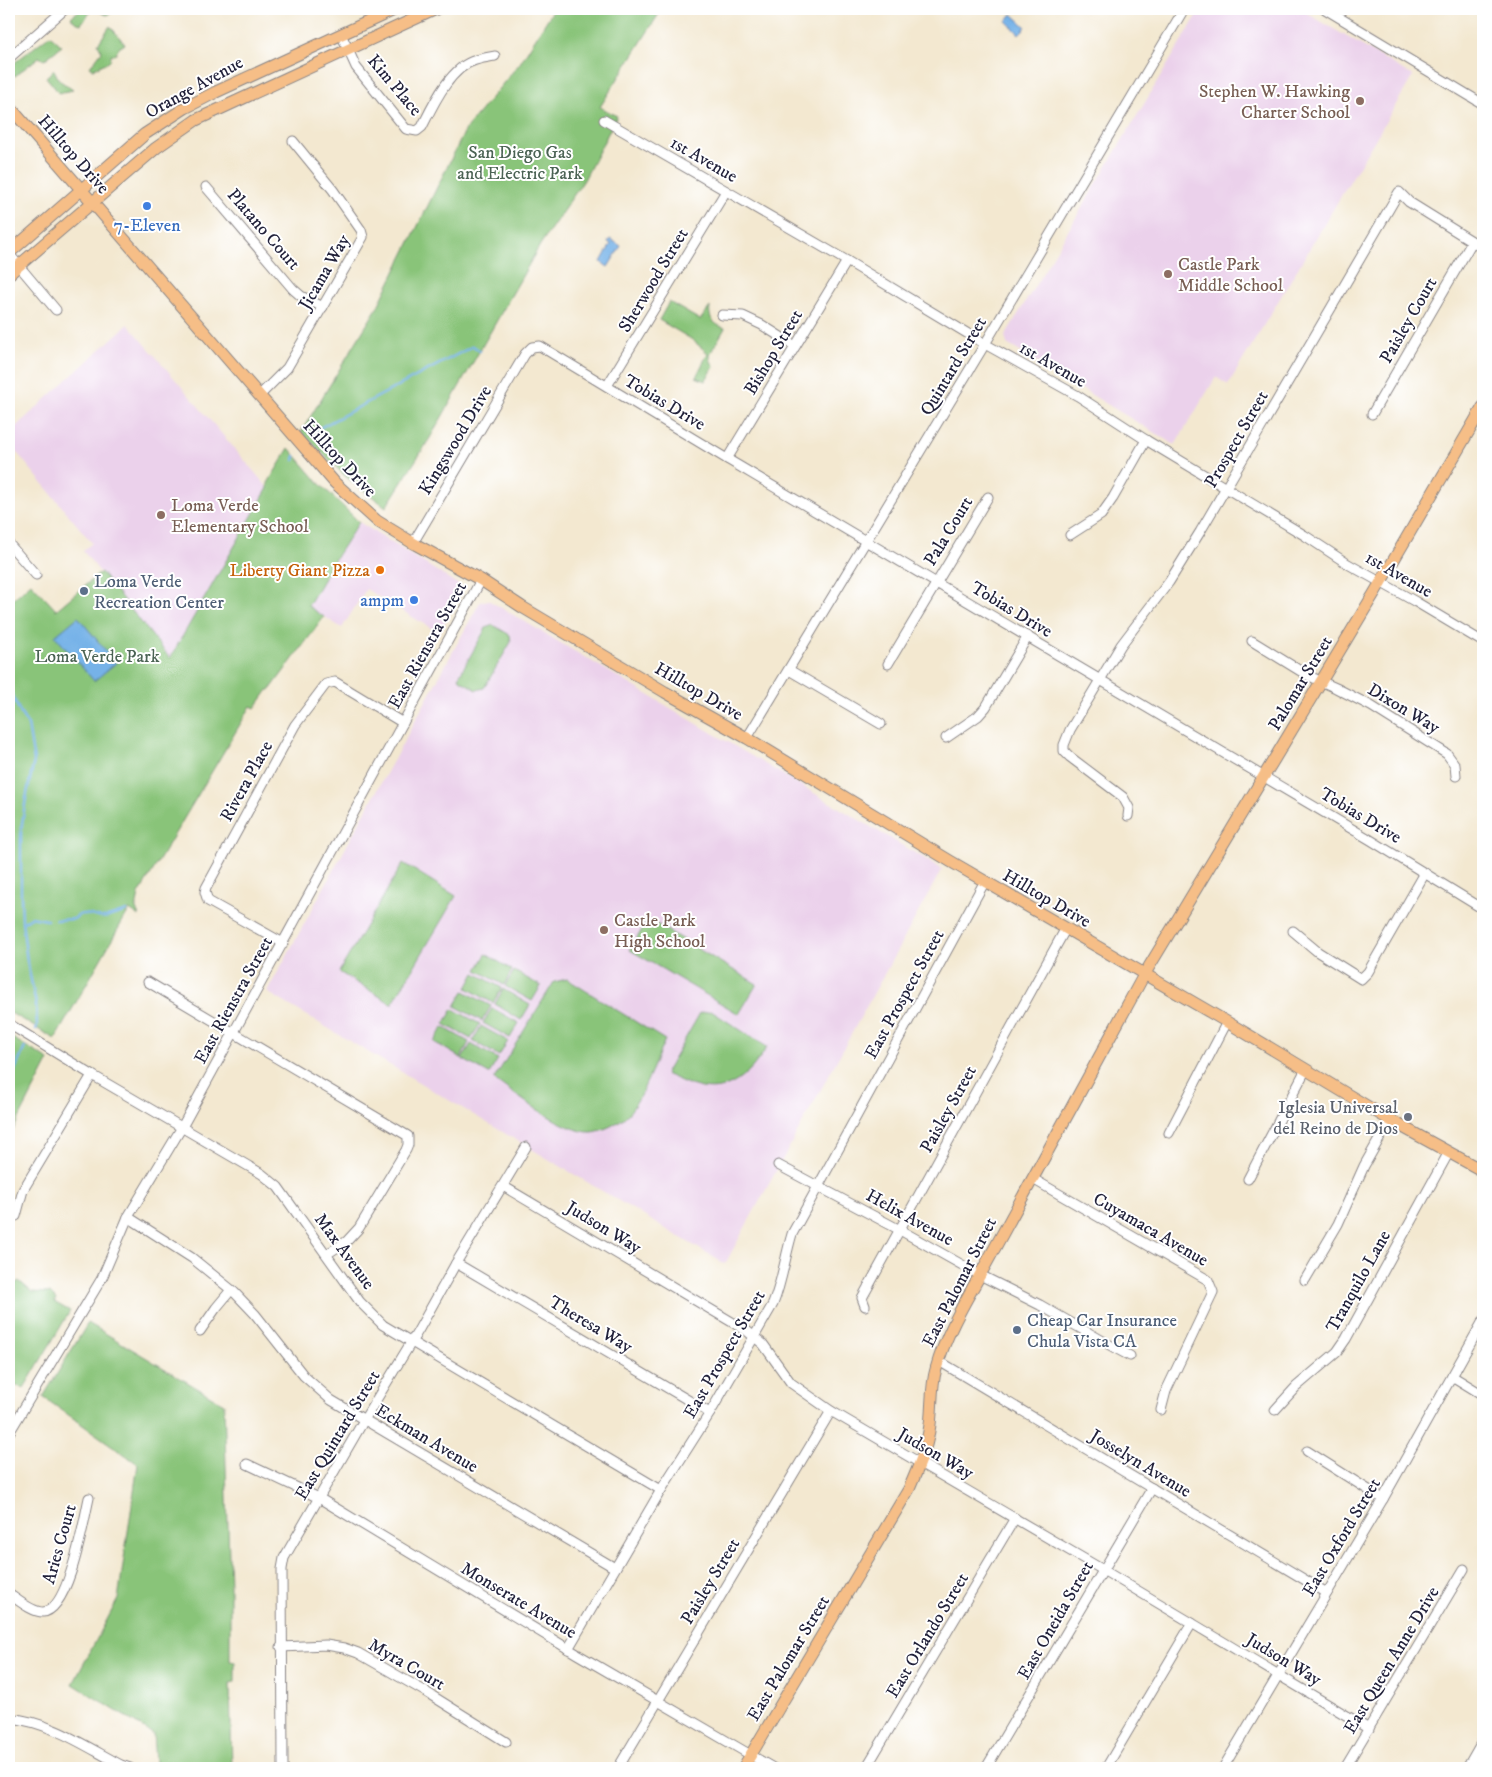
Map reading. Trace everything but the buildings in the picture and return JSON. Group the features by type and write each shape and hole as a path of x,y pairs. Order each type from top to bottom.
{"main road":[{"name":"Orange Avenue","path":"9,254 145,134 185,108 396,9"},
{"path":"9,274 156,148 196,120 436,9"},
{"name":"Hilltop Drive","path":"9,106 335,483 377,521 481,580 522,607 658,688 747,738 1390,1120 1483,1171"},
{"name":"Palomar Street","path":"1144,975 1381,583 1483,407"},
{"name":"East Palomar Street","path":"743,1768 909,1489 930,1429 932,1388 939,1361 957,1318 1144,975"}],"street":[{"path":"9,58 66,9"},
{"name":"Quintard Street","path":"747,738 985,344 1184,9"},
{"path":"1325,9 1483,104"},
{"name":"Kim Place","path":"341,34 356,67 406,129 417,131 422,127 447,82 459,70 475,60 495,56"},
{"name":"1st Avenue","path":"604,120 847,261 985,344 1078,396 1146,440 1226,486 1381,583 1483,642"},
{"name":"Jicama Way","path":"260,395 287,368 363,238 361,230 334,190 293,141"},
{"name":"Platano Court","path":"206,187 293,289 301,296 323,306"},
{"name":"Sherwood Street","path":"607,386 726,191"},
{"name":"Prospect Street","path":"1128,816 1129,808 1123,797 1064,751 1064,745 1070,730 1121,645 1170,582 1399,192 1409,202 1472,242"},
{"path":"1472,242 1483,248"},
{"name":"Paisley Court","path":"1372,414 1472,242"},
{"path":"9,254 56,310"},
{"name":"Bishop Street","path":"727,459 847,261"},
{"path":"722,314 743,316 762,325 795,346"},
{"name":"Tobias Drive","path":"525,354 532,346 540,346 727,459 1264,776 1483,910"},
{"name":"Kingswood Drive","path":"413,543 525,354"},
{"path":"1070,535 1101,515 1146,440"},
{"name":"Pala Court","path":"888,664 988,497"},
{"path":"9,544 36,575"},
{"name":"East Rienstra Street","path":"9,1433 102,1278 128,1217 182,1127 481,580"},
{"path":"946,738 978,716 1028,636"},
{"name":"Dixon Way","path":"1252,641 1321,682 1371,706 1447,754 1455,764 1456,776"},
{"path":"789,670 882,724"},
{"name":"Rivera Place","path":"283,943 208,901 206,898 206,888 295,725 326,684 335,682 403,723"},
{"path":"1293,932 1318,952 1361,979 1368,972 1425,873"},
{"name":"East Prospect Street","path":"568,1649 661,1490 710,1413 773,1304 779,1290 785,1256 792,1234 985,881"},
{"name":"Paisley Street","path":"865,1306 862,1298 1066,928"},
{"path":"148,982 408,1136 406,1150 359,1228 347,1241 327,1254"},
{"path":"1169,1134 1227,1022"},
{"name":"Max Avenue","path":"9,1024 92,1075 262,1174 278,1187 360,1302 383,1324 661,1490"},
{"path":"1248,1179 1306,1069"},
{"path":"16,1216 23,1190 92,1075"},
{"path":"1305,1280 1338,1224 1364,1166 1390,1120"},
{"name":"East Quintard Street","path":"283,1768 281,1647 282,1569 284,1558 526,1147"},
{"name":"Tranquilo Lane","path":"1275,1410 1296,1387 1337,1352 1346,1339 1449,1152"},
{"name":"Helix Avenue","path":"778,1165 980,1275 1040,1305 1130,1356"},
{"name":"Cuyamaca Avenue","path":"1032,1179 1208,1280 1211,1285 1213,1292 1166,1391 1161,1410"},
{"name":"Judson Way","path":"503,1186 748,1330 763,1344 791,1383 831,1411 1279,1674 1369,1729"},
{"name":"Eckman Avenue","path":"128,1217 192,1258 231,1290 255,1314 304,1376 331,1400 615,1568"},
{"name":"Theresa Way","path":"456,1263 710,1413"},
{"path":"200,1331 231,1290"},
{"name":"East Oxford Street","path":"1224,1768 1383,1499 1483,1321"},
{"name":"Josselyn Avenue","path":"939,1361 1327,1593"},
{"path":"1452,1376 1483,1395"},
{"name":"Paisley Street","path":"618,1768 831,1411"},
{"path":"1307,1451 1383,1499"},
{"name":"Monserate Avenue","path":"247,1464 319,1498 568,1649 773,1768"},
{"name":"East Oneida Street","path":"986,1768 1152,1488"},
{"name":"Aries Court","path":"9,1594 34,1610 42,1612 52,1609 67,1584 75,1559 89,1498"},
{"name":"East Orlando Street","path":"866,1768 1015,1518"},
{"name":"East Queen Anne Drive","path":"1345,1768 1464,1569"},
{"path":"1106,1768 1192,1623"},
{"name":"Myra Court","path":"281,1647 326,1645 358,1653 426,1692 506,1742"},
{"path":"9,1718 29,1721 58,1730 121,1765 130,1768"},
{"path":"1467,1768 1483,1740"}],"shaded area":[{"name":"Castle Park Middle School","path":"1201,9 1300,9 1413,76 1228,385 1216,377 1175,445 1007,344 1005,336"},
{"name":"Loma Verde Elementary School","path":"128,324 268,488 170,658 83,551 92,543 9,443 9,433"},
{"path":"359,522 462,587 462,591 439,633 366,589 342,628 307,606"},
{"name":"Castle Park High School","path":"488,600 942,869 725,1264 267,992 480,602"}],"green space":[{"path":"81,9 93,9 81,24 75,22 71,17"},
{"path":"93,9 121,9 107,15"},
{"name":"San Diego Gas and Electric Park","path":"554,9 662,9 600,107 617,116 584,180 540,245 430,438 386,507 345,476 301,432 377,308 467,127 520,63"},
{"path":"110,26 125,44 119,48 115,55 111,55 110,61 93,69 90,67 102,51 98,44"},
{"path":"50,35 62,46 44,60 39,57 15,76 9,73 9,67"},
{"path":"54,70 59,80 73,90 59,93 46,77"},
{"path":"669,302 700,320 710,307 713,321 725,328 710,354 714,367 705,381 696,377 708,353 691,339 659,320"},
{"name":"Loma Verde Park","path":"289,448 320,484 359,522 308,606 324,617 270,690 268,690 255,708 251,706 139,894 136,909 139,916 129,910 55,1039 9,1012 9,603 31,583 56,610 101,572 170,658"},
{"path":"493,625 510,635 511,642 484,688 477,690 460,680 459,676 486,628"},
{"path":"403,863 456,896 392,1004 339,972"},
{"path":"648,919 757,984 739,1014 630,950"},
{"path":"486,954 512,970 504,985 477,970"},
{"path":"514,971 541,986 532,1001 505,986"},
{"path":"475,973 502,988 493,1003 467,988"},
{"path":"567,979 665,1040 644,1088 629,1113 612,1126 592,1132 581,1131 555,1120 527,1103 494,1079 554,982"},
{"path":"503,989 530,1005 521,1020 495,1004"},
{"path":"464,991 491,1006 482,1021 455,1006"},
{"path":"492,1008 519,1023 510,1038 483,1023"},
{"path":"453,1009 480,1024 471,1039 444,1024"},
{"path":"711,1011 767,1047 746,1074 737,1081 728,1086 706,1089 665,1074 700,1013"},
{"path":"481,1026 508,1041 499,1056 473,1041"},
{"path":"443,1027 469,1042 461,1058 434,1042"},
{"path":"9,1036 49,1060 9,1138"},
{"path":"471,1044 498,1059 489,1074 462,1059"},
{"path":"9,1278 14,1284 19,1281 32,1292 50,1293 56,1299 54,1302 70,1311 24,1388 9,1384"},
{"path":"88,1323 224,1404 230,1587 230,1661 235,1662 235,1682 230,1683 232,1767 155,1763 153,1734 73,1684 118,1599 138,1464 43,1397"}],"water":[{"path":"1012,14 1026,27 1019,34 1006,21"},
{"path":"610,239 621,246 608,267 601,262 611,244 608,242"},
{"path":"78,617 116,663 94,681 55,636"}],"waterway":[{"path":"312,432 473,346 480,351"},
{"path":"294,460 295,456"},
{"path":"9,689 28,725 34,761 21,830 21,894 27,961 36,1004 36,1029"},
{"path":"55,920 74,919 82,914 104,918 127,911"},
{"path":"22,923 31,917 47,920"},
{"path":"9,1111 11,1079 25,1047"}],"place":[{"name":"Stephen W. Hawking Charter School","path":"1360,101"},
{"name":"7-Eleven","path":"147,206"},
{"name":"Castle Park Middle School","path":"1168,274"},
{"name":"Loma Verde Elementary School","path":"161,515"},
{"name":"Liberty Giant Pizza","path":"380,570"},
{"name":"Loma Verde Recreation Center","path":"84,591"},
{"name":"ampm","path":"414,600"},
{"name":"Castle Park High School","path":"604,930"},
{"name":"Iglesia Universal del Reino de Dios","path":"1408,1117"},
{"name":"Cheap Car Insurance Chula Vista CA","path":"1017,1330"}]}
